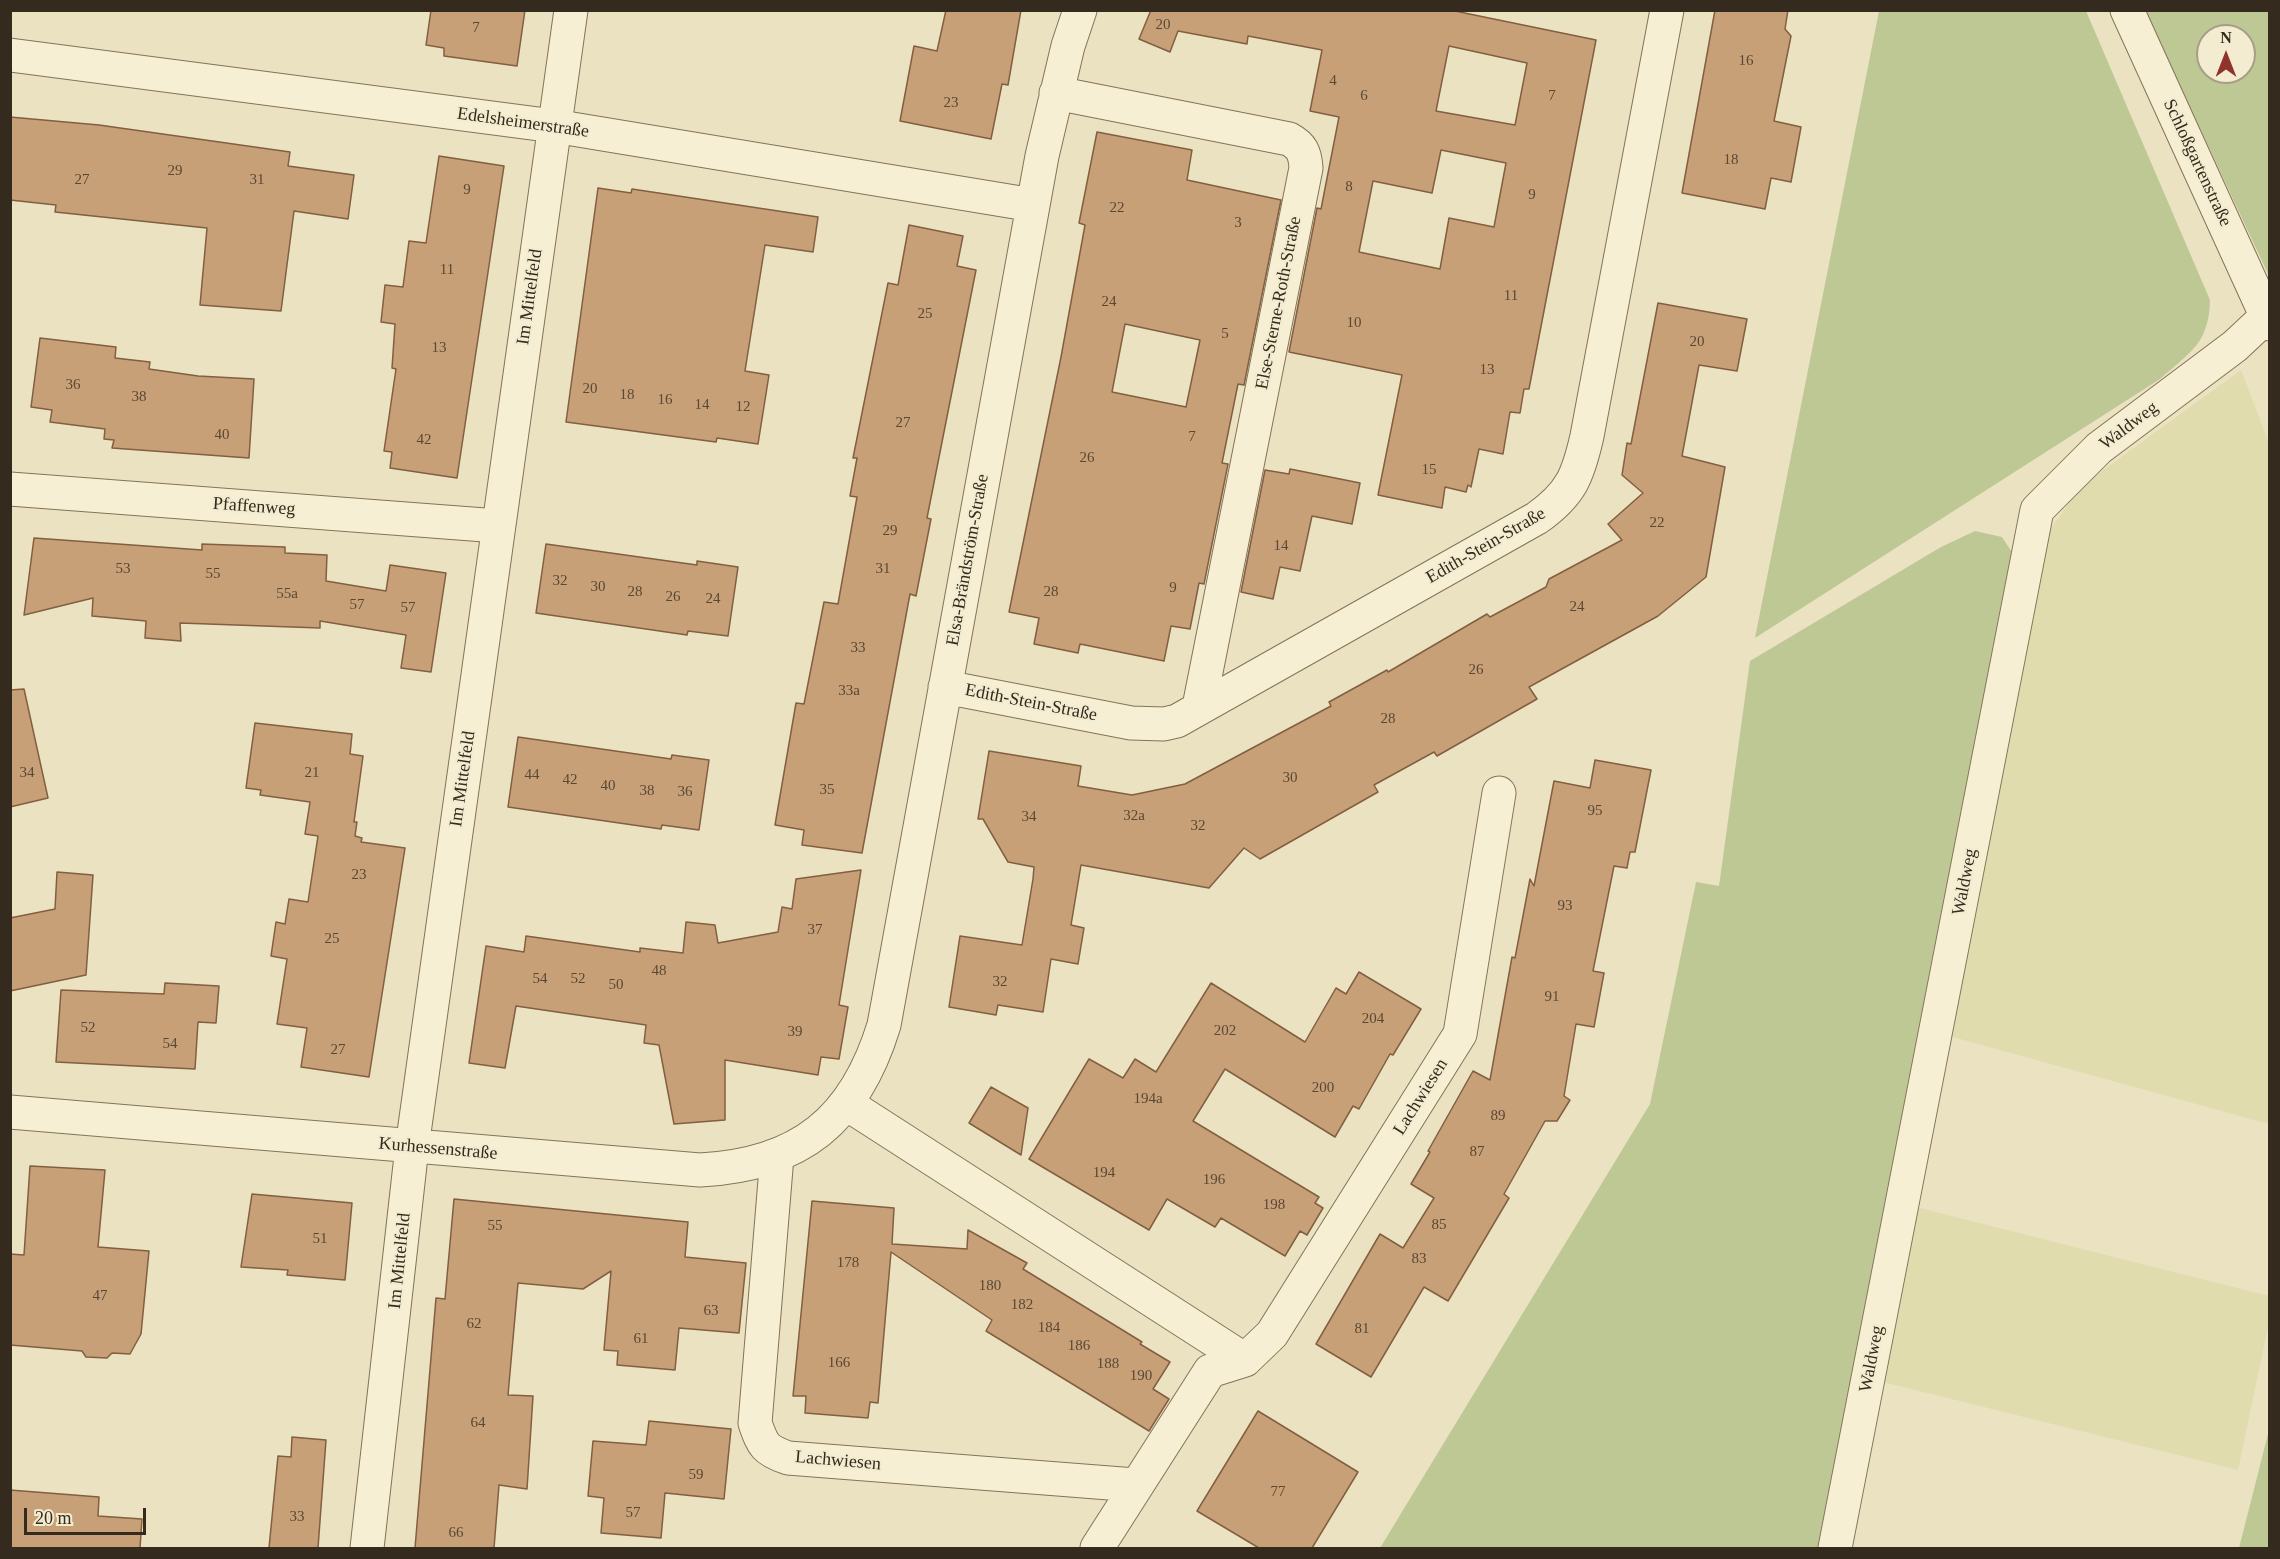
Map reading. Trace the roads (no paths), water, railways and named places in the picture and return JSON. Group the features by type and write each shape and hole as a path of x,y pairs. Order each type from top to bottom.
{"street":[{"name":"Im Mittelfeld","path":"367,1548 412,1147 571,10"},
{"name":"Elsa-Brändström-Straße","path":"847,1104 874,1056 884,1025 1033,205 1056,93 1080,10"},
{"name":"Edith-Stein-Straße","path":"945,687 1131,723 1164,724 1177,721 1537,518 1557,504 1568,492 1576,477 1587,436 1666,10"},
{"name":"Schloßgartenstraße","path":"2127,10 2268,320"},
{"name":"Edelsheimerstraße","path":"10,55 554,126 1033,205"},
{"name":"Else-Sterne-Roth-Straße","path":"1056,93 1289,139 1299,144 1305,155 1304,179 1199,707"},
{"name":"Waldweg","path":"1835,1548 2037,510 2099,448 2268,320"},
{"name":"Pfaffenweg","path":"10,489 498,526"},
{"name":"Lachwiesen","path":"1097,1548 1135,1485 1210,1371 1245,1359 1272,1334 1460,1034 1499,793"},
{"name":"Kurhessenstraße","path":"10,1112 700,1170 750,1165 777,1156 805,1142 829,1124 847,1104"},
{"path":"847,1104 1245,1359"},
{"name":"Lachwiesen","path":"777,1156 755,1423 760,1439 768,1451 788,1458 1135,1485"}]}
